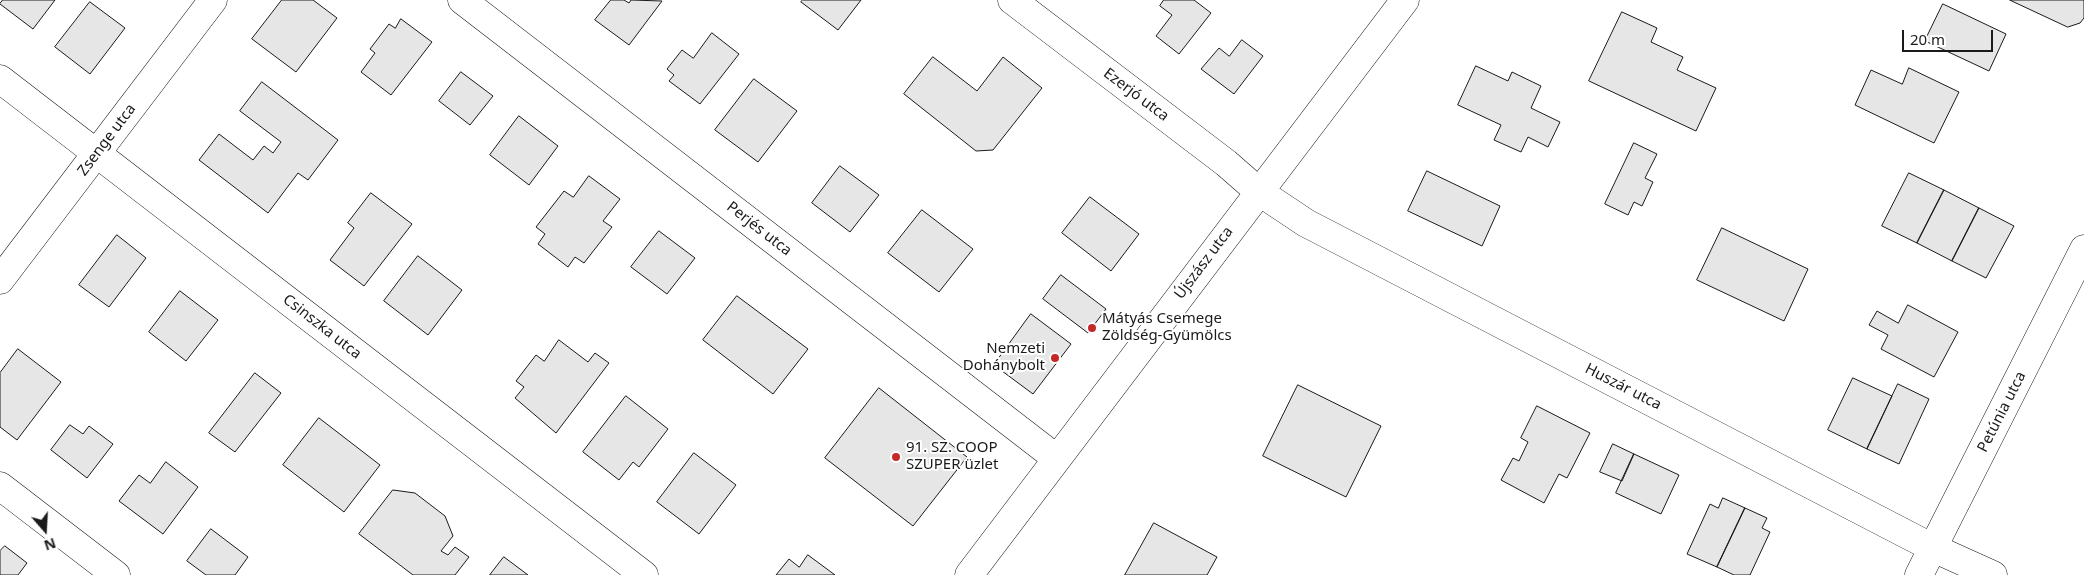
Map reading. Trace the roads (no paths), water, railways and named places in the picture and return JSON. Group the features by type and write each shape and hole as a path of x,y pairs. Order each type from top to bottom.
{"street":[{"name":"Zsenge utca","path":"0,280 213,0"},
{"name":"Perjés utca","path":"462,0 1056,458"},
{"name":"Ezerjó utca","path":"1012,0 1218,157 1258,191"},
{"name":"Újszász utca","path":"968,575 1405,0"},
{"name":"Csinszka utca","path":"0,79 644,575"},
{"name":"Huszár utca","path":"1258,191 1306,223 1933,548 1993,575"},
{"name":"Petúnia utca","path":"1919,575 2084,249"},
{"path":"0,486 116,575"}],"place":[{"name":"Mátyás Csemege Zöldség-Gyümölcs","path":"1092,328"},
{"name":"Nemzeti Dohánybolt","path":"1055,358"},
{"name":"91. SZ. COOP SZUPER üzlet","path":"896,457"}]}
